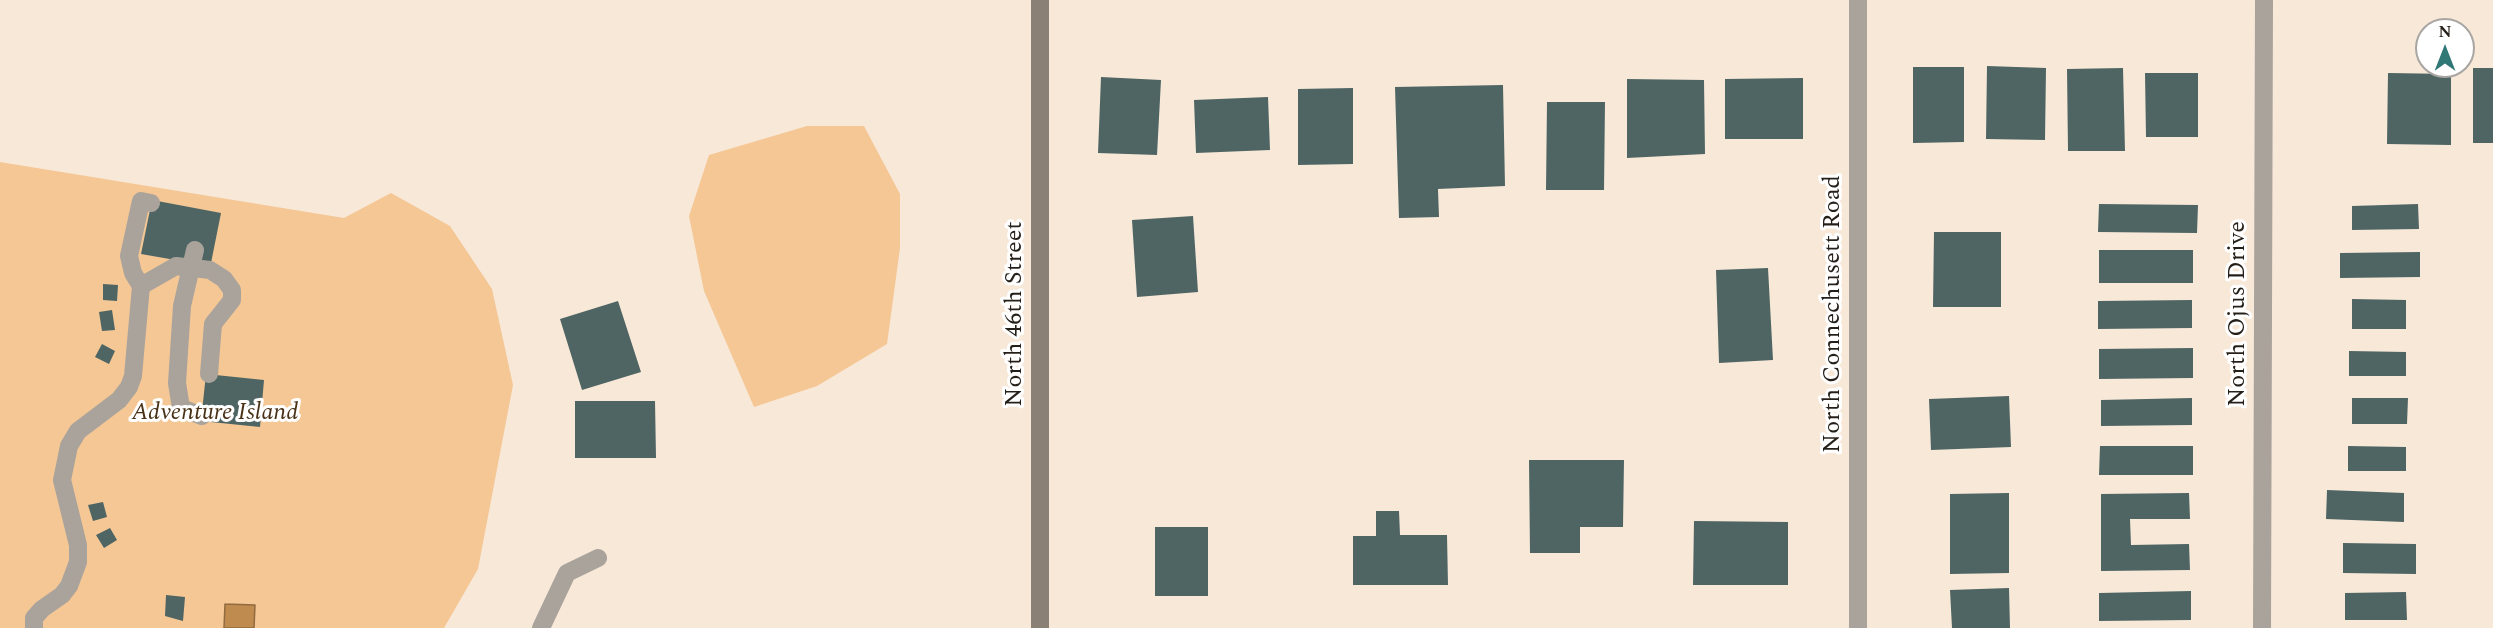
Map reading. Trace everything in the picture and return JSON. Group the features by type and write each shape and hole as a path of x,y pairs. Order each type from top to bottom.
{"street":[{"name":"North 46th Street","path":"1040,0 1040,628"},
{"name":"North Connechusett Road","path":"1858,0 1858,628"},
{"name":"North Ojus Drive","path":"2262,628 2264,0"},
{"path":"33,628 34,618 42,609 62,595 76,574 78,545 62,480 64,461 69,446 78,431 119,400 129,387 133,376 141,286 133,273 129,256 141,201 151,203"},
{"path":"141,286 193,258"},
{"path":"193,258 224,279 232,290 232,300 213,324 209,374"},
{"path":"193,258 182,306 177,383 181,408 202,416"},
{"path":"541,628 567,573 598,558"}],"green space":[{"path":"807,126 864,126 900,194 900,248 887,344 817,386 754,407 704,291 689,216 709,155"},
{"name":"Adventure Island","path":"0,162 344,218 391,193 450,226 492,289 513,385 478,569 444,628 0,628"}],"shaded area":[{"path":"225,604 255,605 254,628 224,628"}],"building":[{"path":"1987,66 2046,68 2045,140 1986,139"},
{"path":"1913,67 1964,67 1964,142 1913,143"},
{"path":"2123,68 2125,151 2068,151 2067,69"},
{"path":"2475,68 2493,68 2493,143 2473,143"},
{"path":"2145,73 2198,73 2198,137 2146,137"},
{"path":"2388,73 2415,73 2415,78 2451,78 2451,145 2387,144"},
{"path":"1101,77 1161,80 1157,155 1098,153"},
{"path":"1803,78 1803,139 1725,139 1725,79"},
{"path":"1627,79 1704,80 1705,154 1627,158"},
{"path":"1503,85 1505,186 1438,189 1439,217 1399,218 1395,87"},
{"path":"1353,88 1353,164 1298,165 1298,89"},
{"path":"1268,97 1270,150 1196,153 1194,100"},
{"path":"1547,102 1605,102 1604,190 1546,190"},
{"path":"152,200 221,213 211,263 187,262 141,254"},
{"path":"2099,204 2198,205 2197,233 2098,232"},
{"path":"2418,204 2419,229 2352,230 2352,206"},
{"path":"1193,216 1198,292 1137,297 1132,220"},
{"path":"1934,232 2001,232 2001,307 1933,307"},
{"path":"2099,250 2193,250 2193,283 2099,283"},
{"path":"2420,252 2420,277 2340,278 2340,253"},
{"path":"1768,268 1773,360 1719,363 1716,270"},
{"path":"103,284 118,285 117,301 103,300"},
{"path":"2352,299 2406,300 2406,329 2352,329"},
{"path":"2192,300 2192,328 2098,329 2098,301"},
{"path":"618,301 641,372 582,390 560,319"},
{"path":"112,310 115,330 102,331 99,312"},
{"path":"102,344 115,351 109,364 95,357"},
{"path":"2193,348 2193,378 2099,379 2099,349"},
{"path":"2349,351 2406,352 2406,376 2349,376"},
{"path":"206,374 264,380 260,427 201,421"},
{"path":"2009,396 2011,447 1931,450 1929,399"},
{"path":"2192,398 2192,425 2101,426 2101,400"},
{"path":"2352,398 2408,398 2407,424 2352,424"},
{"path":"575,401 655,401 656,458 575,458"},
{"path":"2100,446 2193,446 2193,475 2099,475"},
{"path":"2348,446 2406,447 2406,471 2348,471"},
{"path":"1529,460 1624,460 1623,527 1580,527 1580,553 1530,553"},
{"path":"2327,490 2404,493 2404,522 2326,519"},
{"path":"2009,493 2009,573 1950,574 1950,494"},
{"path":"2189,493 2190,519 2130,519 2131,545 2189,544 2190,570 2101,571 2101,494"},
{"path":"103,502 107,517 93,521 88,505"},
{"path":"1376,511 1399,511 1400,535 1447,535 1448,585 1353,585 1353,536 1376,536"},
{"path":"1694,521 1788,522 1788,585 1693,585"},
{"path":"1155,527 1208,527 1208,596 1155,596"},
{"path":"110,528 117,540 104,548 96,535"},
{"path":"2343,543 2416,544 2416,574 2343,573"},
{"path":"2009,588 2010,628 1952,628 1950,590"},
{"path":"2191,591 2191,620 2099,621 2099,593"},
{"path":"2406,592 2407,620 2345,620 2345,593"},
{"path":"166,595 185,597 183,621 165,616"}]}
